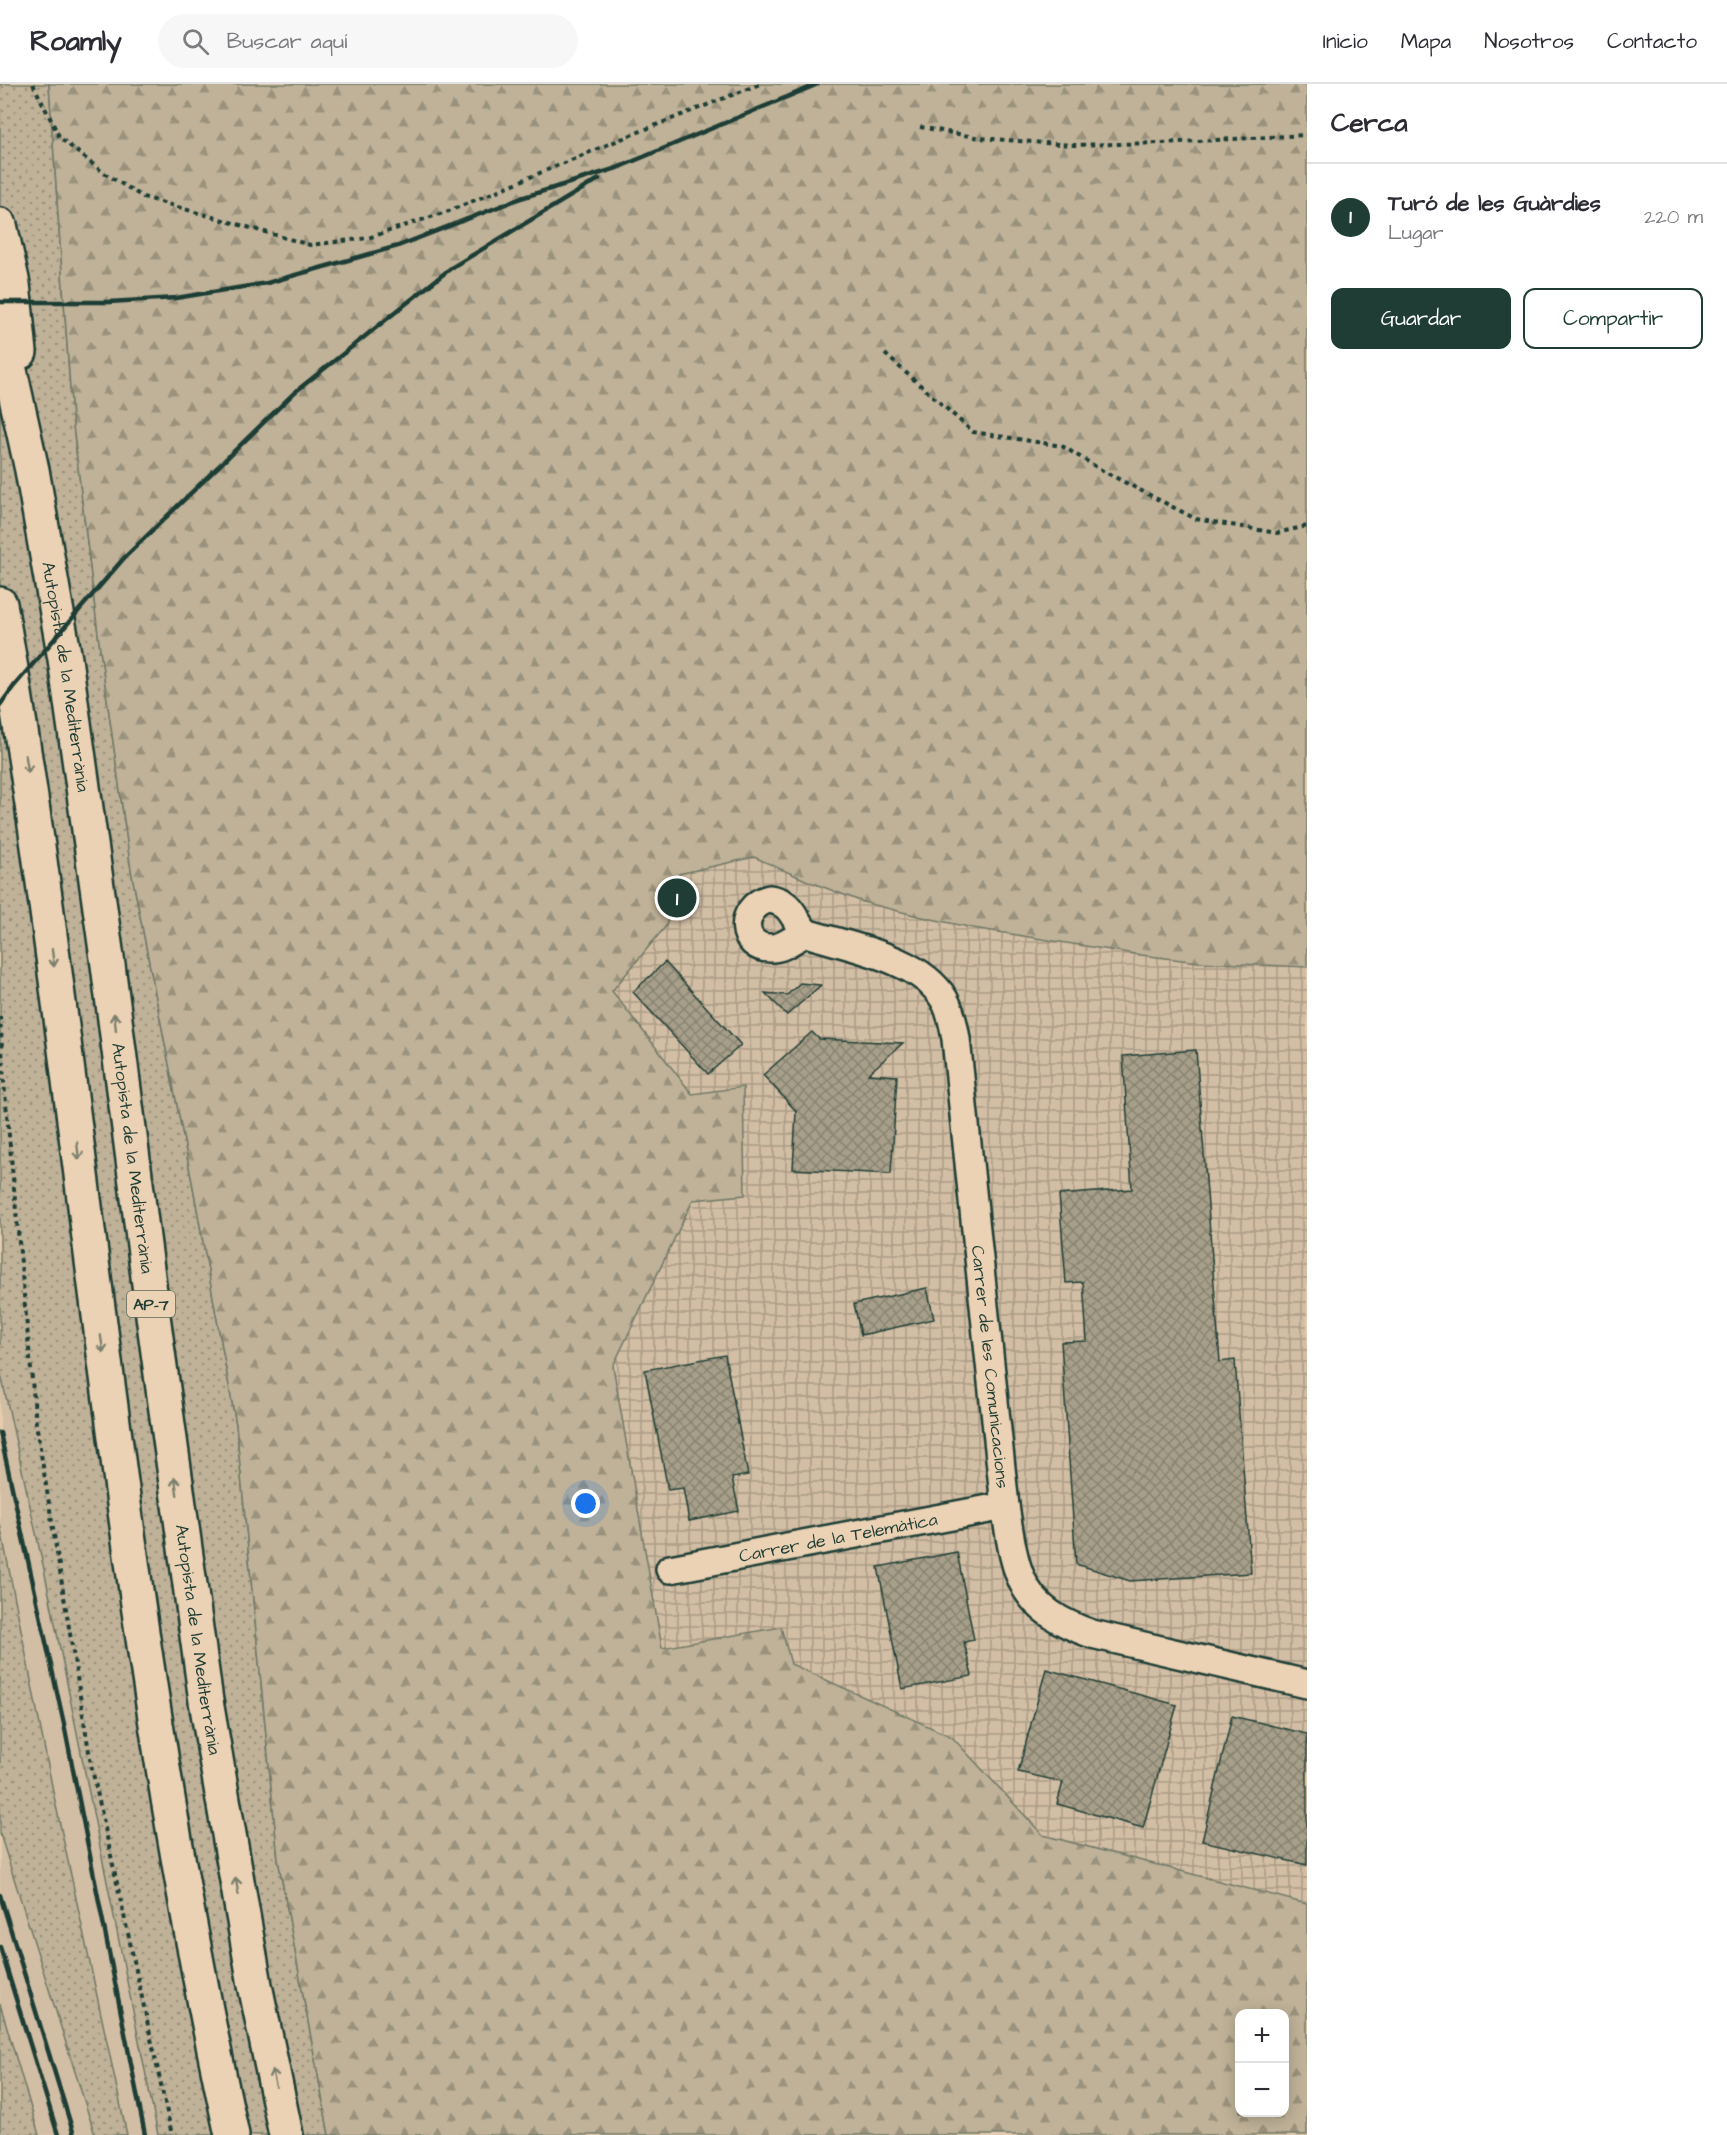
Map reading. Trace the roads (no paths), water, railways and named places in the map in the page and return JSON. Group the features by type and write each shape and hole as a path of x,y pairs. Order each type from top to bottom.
{"highway":[{"path":"0,225 13,284 32,470"},
{"name":"Autopista de la Mediterrània","path":"0,325 32,470 65,659 206,1701 255,1985 286,2135"},
{"path":"0,604 32,796 118,1461 159,1738 201,1980 232,2135"}],"street":[{"name":"Carrer de les Comunicacions","path":"806,933 903,964 920,973 933,984 945,1000 952,1019 1005,1506 1014,1561 1021,1581 1037,1602 1059,1620 1092,1634 1307,1684"},
{"name":"Carrer de la Telemàtica","path":"670,1569 1005,1506"}],"railway":[{"path":"0,302 109,302 176,298 267,283 398,246 521,198 617,168 818,84"},
{"path":"0,705 124,558 295,392 451,268 599,179"},
{"path":"0,1433 64,1724 145,2135"},
{"path":"0,1895 74,2135"},
{"path":"0,1947 58,2135"}],"place":[{"name":"Turó de les Guàrdies","path":"677,898"}]}
